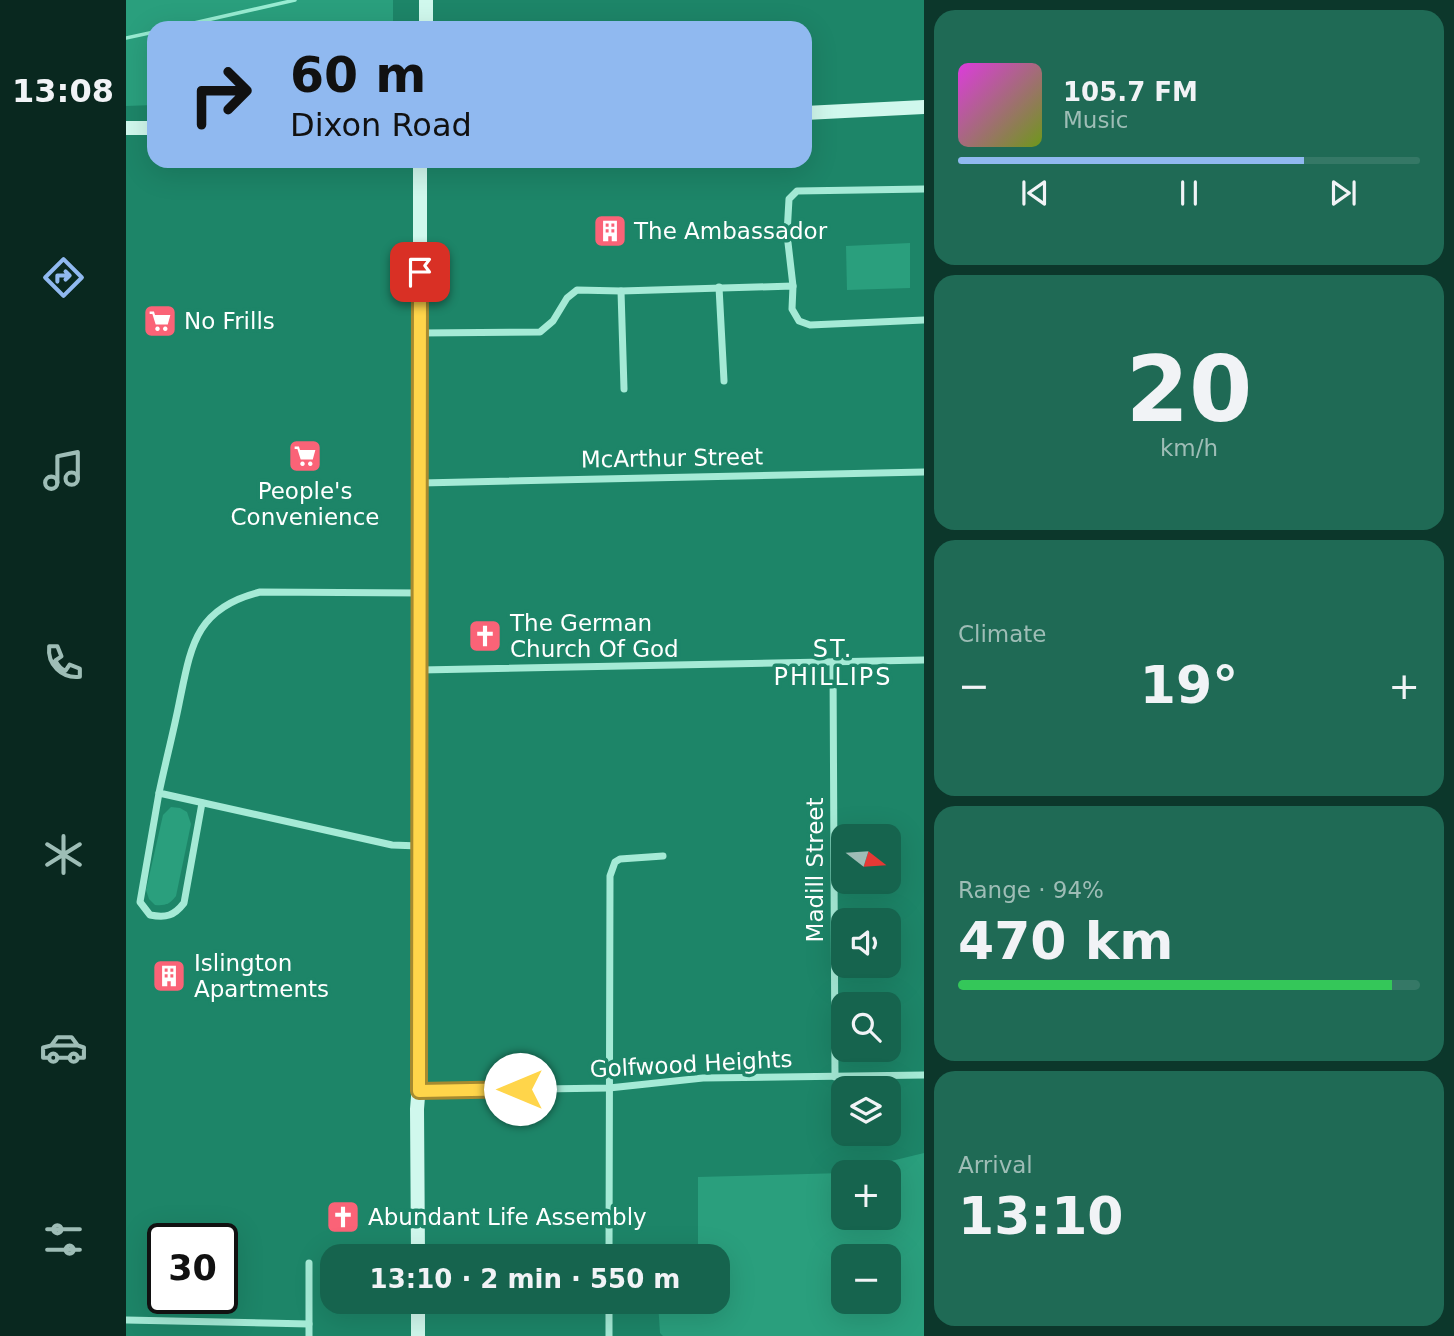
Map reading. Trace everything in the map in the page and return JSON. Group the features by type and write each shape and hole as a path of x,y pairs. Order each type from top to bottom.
{"main road":[{"path":"426,0 426,21"},
{"path":"812,113 924,107"},
{"path":"126,128 147,128"},
{"path":"418,1244 420,168"},
{"path":"418,1314 418,1336"}],"street":[{"path":"924,189 797,191 791,194 789,199 787,234 793,286 792,309 799,321 810,325 924,320"},
{"path":"421,333 540,332 553,321 567,298 577,290 793,286"},
{"path":"719,287 724,381"},
{"path":"621,291 624,389"},
{"name":"McArthur Street","path":"421,483 924,472"},
{"path":"202,803 184,903 177,912 164,918 150,915 140,902 141,884 159,793 186,666 202,628 213,614 239,597 260,592 421,593"},
{"path":"421,670 924,660"},
{"name":"Madill Street","path":"833,662 835,1076"},
{"path":"159,793 392,845 420,846"},
{"path":"609,1244 610,876 615,862 620,859 663,856"},
{"name":"Golfwood Heights","path":"880,1076 924,1075"},
{"name":"Golfwood Heights","path":"419,1091 609,1088 704,1078 831,1077"},
{"path":"309,1263 309,1336"},
{"path":"608,1336 609,1314"},
{"path":"126,1320 309,1324"}],"green space":[{"path":"126,0 393,0 393,21 147,21 147,105 126,106"},
{"path":"910,243 910,288 847,290 846,246"},
{"path":"171,807 187,812 191,824 176,896 167,904 155,905 146,890 163,815"},
{"path":"924,1153 924,1336 663,1336 660,1333 659,1314 730,1314 730,1244 698,1244 698,1177 831,1173 831,1230 901,1230 901,1160 895,1160"}],"waterway":[{"path":"203,21 295,0"},
{"path":"126,38 147,34"}],"place":[{"name":"The Ambassador","path":"610,231"},
{"name":"No Frills","path":"160,321"},
{"name":"People's Convenience","path":"305,456"},
{"name":"The German Church Of God","path":"485,636"},
{"name":"Islington Apartments","path":"169,976"},
{"name":"Abundant Life Assembly","path":"343,1217"}],"district":[{"name":"ST. PHILLIPS","path":"833,663"}],"route":[{"path":"420,272 419,1091 520,1089"}]}
